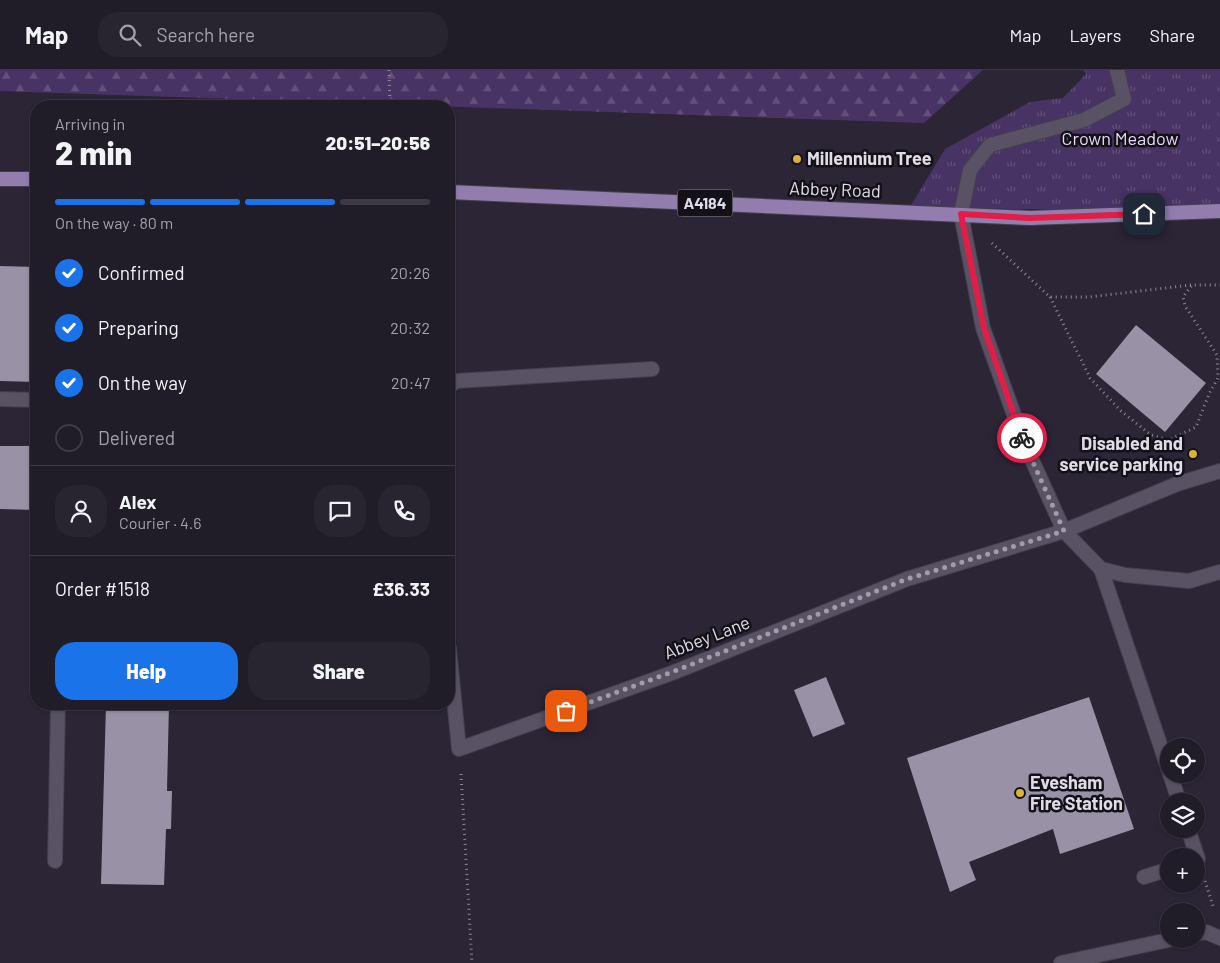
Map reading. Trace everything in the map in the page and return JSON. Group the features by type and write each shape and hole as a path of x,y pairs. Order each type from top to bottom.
{"main road":[{"path":"0,179 30,179"},
{"name":"Abbey Road","path":"455,192 1030,218 1220,211"}],"street":[{"path":"1117,70 1124,99 1084,120 990,145 970,170 961,214 984,328 1023,440 1064,531 1101,569 1160,745"},
{"path":"455,382 652,369"},
{"path":"0,399 30,400"},
{"name":"Abbey Lane","path":"459,749 672,672 907,579 1064,531 1177,484 1220,471"},
{"path":"1101,569 1125,575 1189,581 1220,572"},
{"path":"455,709 459,749"},
{"path":"55,861 58,710"},
{"path":"1144,877 1160,872"},
{"path":"1205,932 1220,938"},
{"path":"1061,963 1160,942"}],"path":[{"path":"389,70 390,100"},
{"path":"961,214 1050,297 1090,378 1121,411 1151,434 1169,440 1196,427 1209,394 1218,378 1218,355 1185,306 1183,297 1192,285"},
{"path":"1050,297 1089,297 1192,285 1220,286"},
{"path":"459,749 472,963"},
{"path":"1205,883 1215,912"}],"green space":[{"path":"0,70 983,70 924,123 455,107 455,100 260,100 0,91"},
{"name":"Crown Meadow","path":"1083,70 1220,70 1220,205 1082,210 910,207 945,149 1030,102 1063,98 1086,74"}],"building":[{"path":"0,266 30,267 30,382 0,381"},
{"path":"1136,325 1206,383 1165,432 1096,374"},
{"path":"0,446 30,446 30,510 0,509"},
{"path":"826,677 845,724 813,737 794,690"},
{"name":"Evesham Fire Station","path":"1089,697 1134,829 1060,854 1053,829 969,862 976,880 950,892 907,758"},
{"path":"106,710 169,710 167,791 172,791 171,829 166,829 164,885 101,884"}],"way so far":[{"path":"566,711 672,672 907,579 1064,531 1022,438"}],"place":[{"name":"Millennium Tree","path":"797,159"},
{"name":"Disabled and service parking","path":"1193,454"},
{"name":"Evesham Fire Station","path":"1020,793"}],"route":[{"path":"1022,438 984,328 961,214 1030,218 1144,214"}]}
